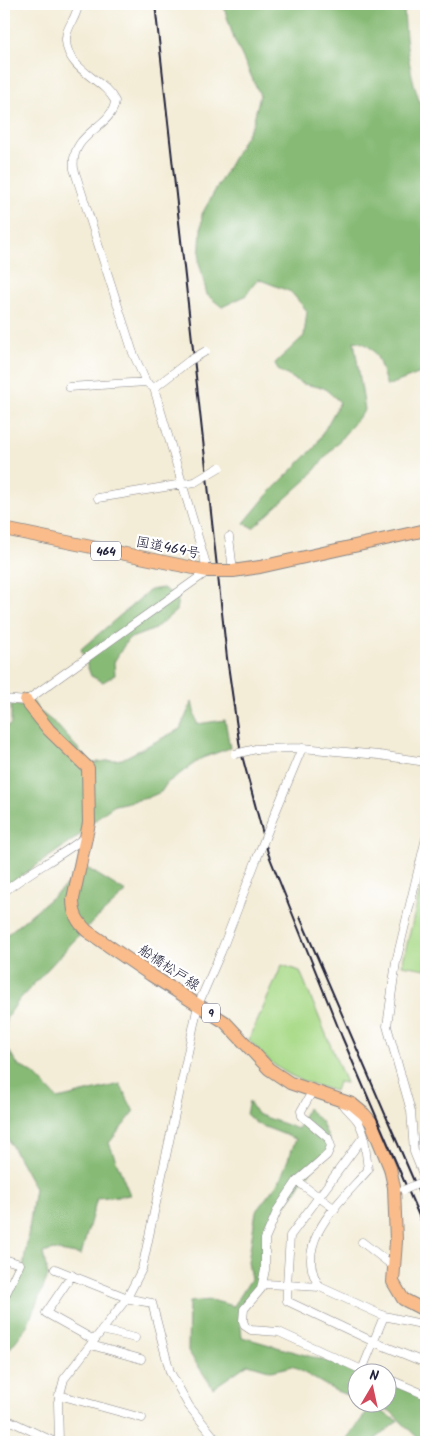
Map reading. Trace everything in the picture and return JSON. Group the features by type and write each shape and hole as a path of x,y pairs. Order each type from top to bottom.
{"main road":[{"name":"国道464号","path":"4,529 208,571"},
{"name":"464","path":"208,571 233,571 260,567 426,530"},
{"name":"船橋松戸線","path":"26,701 49,730 88,768 89,823 73,899 73,910 78,922 87,931 198,1006 225,1022 269,1069 290,1083 357,1107 371,1122 390,1168 394,1187 396,1241 392,1275 397,1291 411,1304 426,1311"}],"street":[{"path":"4,699 26,701 208,571 154,388 146,382 133,353 74,168 72,159 75,149 81,140 94,131 115,105 115,101 75,63 67,47 66,34 78,4"},
{"path":"154,388 189,360 206,351"},
{"path":"69,387 146,382"},
{"path":"98,498 195,482 220,467"},
{"path":"229,537 233,571"},
{"path":"59,1442 59,1395 64,1379 128,1298 142,1269 198,1006 222,952 257,858 302,748"},
{"path":"235,754 256,749 302,748 380,755 426,762"},
{"path":"4,892 25,875 56,859 87,836"},
{"path":"396,1209 404,1190 426,1179 414,1152 411,1111 388,1026 396,962 426,838"},
{"path":"312,1092 301,1111 302,1116 328,1138 331,1146 327,1155 297,1181 278,1209 265,1239 262,1289 244,1309 242,1320 245,1326 251,1330 279,1332 350,1364"},
{"path":"320,1287 311,1271 310,1255 322,1226 368,1170 369,1163 359,1120 346,1109 341,1101"},
{"path":"364,1136 290,1236 287,1300 374,1342 426,1363"},
{"path":"297,1181 335,1209"},
{"path":"362,1242 393,1266"},
{"path":"4,1259 20,1264 4,1298"},
{"path":"54,1269 128,1298 152,1303 170,1372 189,1406 218,1442"},
{"path":"72,1276 46,1313 92,1343 141,1359"},
{"path":"263,1284 320,1287 384,1316 426,1325"},
{"path":"365,1364 384,1316"},
{"path":"102,1330 135,1338"},
{"path":"398,1383 426,1394"},
{"path":"59,1395 142,1418"},
{"path":"4,1419 55,1442"}],"green space":[{"path":"223,4 404,4 409,62 426,118 426,371 387,386 380,363 373,351 369,346 354,341 365,410 308,478 253,528 244,523 268,494 315,447 340,402 324,388 303,384 278,370 275,363 304,336 307,311 291,292 258,279 245,296 222,307 207,295 199,262 202,214 253,123 260,95 234,39"},
{"path":"163,588 178,598 176,611 153,630 128,639 114,662 115,675 103,682 91,676 81,649 150,590"},
{"path":"33,702 38,710 56,724 91,763 122,759 180,729 192,702 197,724 225,720 230,748 202,758 167,783 161,792 147,798 115,805 102,814 76,838 4,888 4,729 11,724 11,704 21,706"},
{"path":"426,866 426,969 402,965"},
{"path":"87,868 126,892 84,930 19,1000 6,1019 6,1046 18,1065 34,1074 58,1099 120,1084 134,1112 109,1143 130,1195 97,1198 81,1255 54,1250 43,1253 48,1276 26,1328 4,1356 4,1302 23,1269 35,1188 4,1132 4,937"},
{"path":"282,965 300,971 346,1083 338,1082 335,1091 308,1083 287,1073 269,1060 249,1040"},
{"path":"249,1101 257,1114 298,1129 307,1108 321,1121 331,1144 266,1231 262,1282 239,1308 242,1337 348,1367 348,1395 334,1390 292,1366 272,1371 248,1364 213,1388 188,1351 189,1302 211,1300 234,1306 251,1279 248,1262 256,1211 280,1180 296,1139 257,1124 246,1114"},
{"path":"398,1386 426,1398 426,1442 422,1442 393,1414 398,1414"},
{"path":"365,1414 385,1414 398,1421 372,1442 345,1442"}],"railway":[{"path":"155,4 227,658 240,748 268,853 342,1037 426,1232"},
{"path":"300,917 426,1209"}]}
